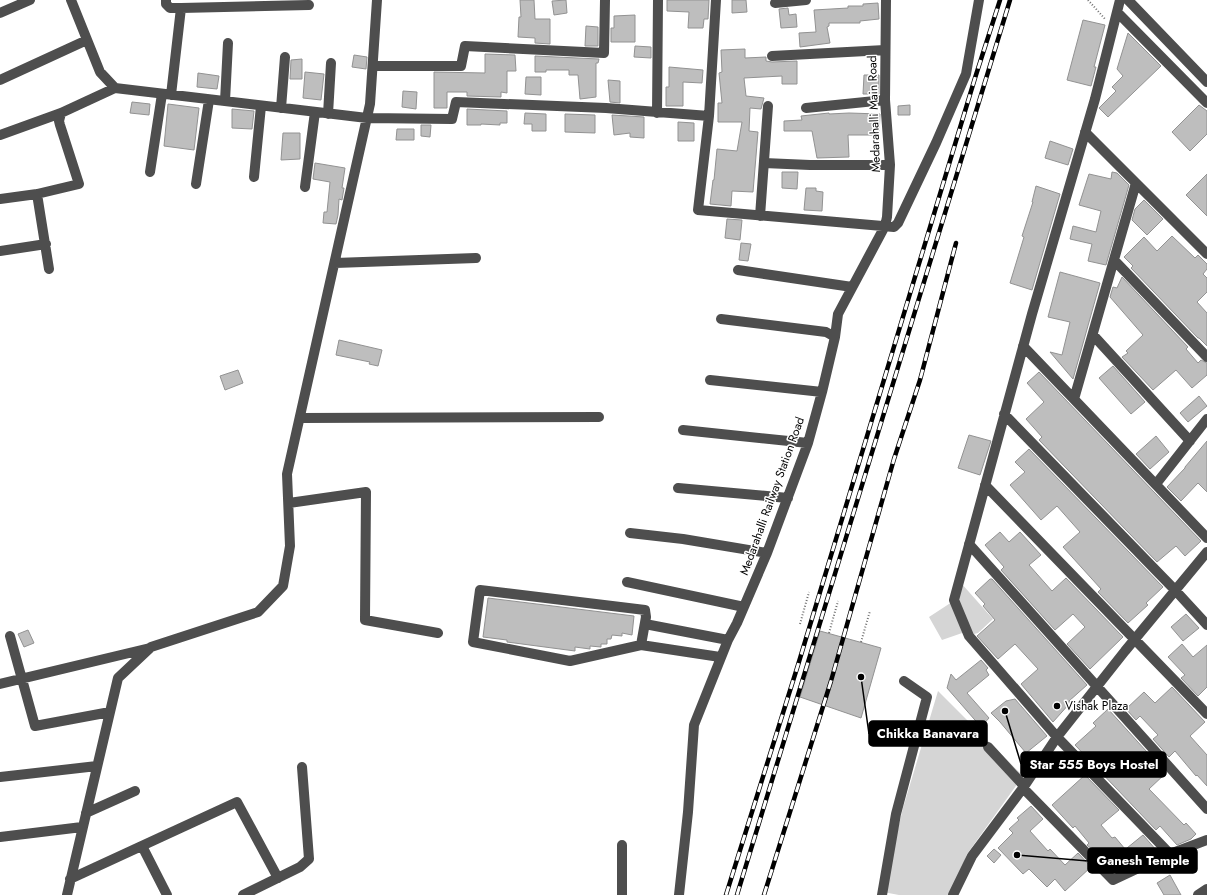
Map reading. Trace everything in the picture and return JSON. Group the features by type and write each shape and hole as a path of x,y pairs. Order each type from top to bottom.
{"street":[{"path":"0,13 30,0"},
{"path":"71,0 100,72 115,88"},
{"path":"166,0 166,4 170,8 309,5"},
{"path":"0,684 151,647 258,612 283,586 290,546 288,474 370,104 377,0"},
{"path":"373,66 461,66 465,46 604,53 605,0"},
{"path":"657,113 658,0"},
{"path":"716,0 709,116 698,210 894,227 898,223 936,143 966,74 979,0"},
{"path":"775,3 806,0"},
{"name":"Medarahalli Main Road","path":"885,226 887,217 890,165 885,100 886,0"},
{"path":"1120,0 1085,132 1023,346 954,600 969,636 1057,737 1170,854"},
{"path":"1128,0 1207,82"},
{"path":"150,172 167,95 180,8"},
{"path":"1117,12 1207,103"},
{"path":"0,80 87,40"},
{"path":"225,102 228,43"},
{"path":"772,56 885,50"},
{"path":"281,108 285,57"},
{"path":"328,114 331,63"},
{"path":"0,135 61,113 115,88 367,118 452,118 456,102 606,108 709,116"},
{"path":"196,184 209,100"},
{"path":"806,108 885,100"},
{"path":"254,177 261,106"},
{"path":"760,216 768,106"},
{"path":"305,187 315,112"},
{"path":"0,199 37,194 79,184 60,125 59,120 61,113"},
{"path":"1085,132 1207,254"},
{"path":"764,163 810,165 890,165"},
{"path":"1074,399 1136,183"},
{"path":"37,194 49,269"},
{"name":"Medarahalli Railway Station Road","path":"679,895 688,812 694,725 720,657 744,607 767,553 808,443 835,337 838,314 885,226"},
{"path":"0,251 46,244"},
{"path":"335,263 476,258"},
{"path":"1114,260 1207,357"},
{"path":"738,270 852,287"},
{"path":"721,319 826,332 835,337"},
{"path":"1093,335 1190,441"},
{"path":"1023,346 1207,538"},
{"path":"710,380 822,392"},
{"path":"1004,414 1175,590 1207,625"},
{"path":"300,418 599,417"},
{"path":"1156,484 1207,419"},
{"path":"683,430 808,443"},
{"path":"985,485 1207,714"},
{"path":"678,488 788,498"},
{"path":"289,504 366,492 365,620 438,633"},
{"path":"630,533 683,539 767,553"},
{"path":"969,544 1207,809"},
{"path":"952,895 972,856 1023,787 1057,737 1207,552"},
{"path":"627,582 744,607"},
{"path":"641,645 646,617 645,610 641,608 480,590 473,642 570,661 641,645 720,657"},
{"path":"645,624 728,640"},
{"path":"10,636 35,726 110,712"},
{"path":"67,895 118,678 151,647"},
{"path":"882,895 896,814 927,697 904,681"},
{"path":"988,747 1023,787 1113,880 1170,854 1207,840"},
{"path":"0,777 97,766"},
{"path":"243,895 300,867 309,860 302,767"},
{"path":"86,813 135,791"},
{"path":"70,879 237,802 278,878"},
{"path":"0,837 82,828"},
{"path":"622,845 622,895"},
{"path":"142,846 167,895"},
{"path":"1198,895 1207,889"}],"path":[{"path":"1088,0 1113,28"},
{"path":"800,624 810,592"},
{"path":"829,633 838,601"},
{"path":"861,642 870,611"}],"shaded area":[{"path":"961,583 993,619 978,633 970,635 957,600"},
{"path":"952,602 965,632 942,640 929,617"},
{"path":"938,691 1023,776 967,854 951,895 899,895 883,892 903,808"}],"building":[{"path":"520,0 534,0 535,19 550,19 550,44 535,43 535,38 518,37 519,17 521,17"},
{"path":"566,0 567,13 554,15 552,1"},
{"path":"667,0 709,0 708,19 704,19 703,28 688,28 689,12 667,11"},
{"path":"732,0 746,0 747,12 732,13"},
{"path":"878,3 879,19 860,21 860,23 829,23 829,26 827,27 830,43 800,47 799,33 816,32 814,10 848,8 848,6 863,6 863,4"},
{"path":"788,8 789,15 796,14 797,27 781,28 779,9"},
{"path":"635,15 635,42 611,42 611,28 614,28 614,16"},
{"path":"1083,20 1105,25 1094,67 1096,67 1091,86 1067,80"},
{"path":"586,26 598,27 598,46 585,46"},
{"path":"1128,33 1161,66 1108,117 1099,108 1116,91 1112,87 1123,76 1117,69"},
{"path":"635,46 651,47 651,58 634,57"},
{"path":"745,49 745,58 766,57 766,61 772,62 797,61 797,84 782,84 782,76 744,78 746,96 764,98 761,109 750,108 749,131 758,132 753,192 732,191 731,206 710,204 717,149 737,151 742,122 718,122 718,103 722,103 719,73 722,72 721,50"},
{"path":"485,54 515,55 516,71 507,71 507,93 501,92 501,97 467,96 467,92 447,92 447,108 434,108 434,72 485,73"},
{"path":"354,55 367,57 366,69 352,67"},
{"path":"535,56 599,59 598,63 596,63 596,97 580,99 578,75 569,75 569,70 546,70 546,72 535,72"},
{"path":"302,59 302,79 290,79 291,60"},
{"path":"669,67 703,70 702,83 683,82 683,106 666,106 666,87 669,87"},
{"path":"305,72 324,74 321,100 303,98"},
{"path":"198,73 219,76 217,89 197,87"},
{"path":"864,75 879,75 879,94 863,94"},
{"path":"526,77 541,77 541,95 525,94"},
{"path":"608,80 620,81 620,103 610,102"},
{"path":"403,91 417,92 416,109 402,107"},
{"path":"132,102 150,104 149,115 130,113"},
{"path":"168,104 199,108 194,150 164,146"},
{"path":"910,105 910,115 898,115 898,106"},
{"path":"1199,105 1207,111 1207,134 1190,151 1172,132"},
{"path":"232,109 254,111 252,129 232,128"},
{"path":"467,109 507,111 507,123 500,123 500,125 467,125"},
{"path":"525,113 546,114 546,131 532,131 532,124 524,124"},
{"path":"829,113 880,114 879,135 848,135 849,157 817,158 812,131 784,131 784,121 802,120 801,116"},
{"path":"565,114 595,115 595,133 565,132"},
{"path":"612,115 644,117 644,138 630,137 630,133 614,135"},
{"path":"678,122 694,123 694,141 678,141"},
{"path":"421,125 431,125 430,137 421,136"},
{"path":"397,129 414,129 414,140 396,140"},
{"path":"283,133 300,133 300,159 281,160"},
{"path":"1050,141 1073,149 1068,165 1045,158"},
{"path":"315,163 345,168 342,188 344,188 342,200 339,199 336,224 323,223 324,212 327,212 330,182 313,179"},
{"path":"782,172 798,172 797,189 782,188"},
{"path":"1112,172 1117,173 1129,185 1106,265 1088,261 1092,244 1070,239 1073,226 1096,232 1101,211 1079,205 1089,174 1111,179"},
{"path":"1207,174 1207,216 1186,195"},
{"path":"1036,186 1060,194 1032,290 1010,283 1024,237 1022,236 1033,202"},
{"path":"806,188 816,188 816,191 823,192 822,211 804,210"},
{"path":"1144,200 1163,219 1147,235 1132,220 1135,209"},
{"path":"727,219 742,220 740,240 725,238"},
{"path":"1172,236 1195,258 1198,255 1207,264 1207,269 1203,274 1207,278 1207,292 1197,302 1207,313 1207,346 1131,268 1133,266 1124,257 1144,237 1157,251"},
{"path":"741,243 751,244 748,261 739,260"},
{"path":"1060,272 1100,283 1073,379 1050,352 1062,355 1070,322 1048,317"},
{"path":"1122,277 1188,347 1186,349 1198,363 1201,360 1207,363 1207,375 1192,388 1176,370 1153,390 1122,357 1128,353 1126,351 1143,335 1110,297 1113,287 1117,288"},
{"path":"339,340 382,350 378,366 369,364 370,362 336,355"},
{"path":"1113,366 1145,402 1131,414 1099,378"},
{"path":"238,370 243,383 225,390 220,376"},
{"path":"1039,372 1201,541 1185,556 1176,546 1157,562 1039,440 1042,437 1026,419 1044,402 1027,383"},
{"path":"1199,396 1207,406 1188,422 1180,413"},
{"path":"969,435 991,441 980,475 958,468"},
{"path":"1156,436 1169,452 1150,469 1136,454"},
{"path":"1207,441 1207,492 1198,483 1181,501 1167,487"},
{"path":"1029,449 1163,587 1146,603 1148,605 1128,623 1098,592 1101,589 1063,547 1080,532 1057,506 1041,520 1010,485 1025,472 1015,462"},
{"path":"1000,532 1009,542 1020,532 1041,555 1029,565 1052,591 1066,578 1123,637 1090,669 1067,644 1085,627 1073,614 1055,630 1001,570 1004,567 985,545"},
{"path":"990,579 992,579 1087,685 1069,701 1070,703 1053,722 1021,684 1038,669 1015,644 998,659 977,636 995,620 983,606 985,604 975,593"},
{"path":"488,598 634,616 632,635 622,633 622,636 612,635 611,639 607,639 607,644 601,644 601,647 590,646 590,649 575,647 575,651 507,642 507,640 483,637"},
{"path":"1186,614 1199,628 1183,641 1171,627"},
{"path":"28,630 34,643 24,647 18,634"},
{"path":"820,631 881,648 861,718 800,697"},
{"path":"1182,644 1193,657 1207,645 1207,687 1198,696 1181,678 1185,675 1168,657"},
{"path":"981,660 988,668 986,670 989,675 967,693 989,718 981,727 947,688 951,674 956,680"},
{"path":"1172,687 1205,722 1190,736 1207,755 1207,786 1197,775 1196,776 1175,751 1169,757 1153,739 1158,735 1140,716 1136,720 1126,709 1144,692 1155,703"},
{"path":"1015,699 1047,736 1026,753 991,713 1006,701"},
{"path":"1108,709 1166,773 1149,789 1184,825 1186,823 1196,834 1191,839 1177,845 1160,826 1156,830 1075,745 1096,726 1093,723"},
{"path":"1085,775 1119,810 1101,825 1112,838 1115,837 1125,849 1108,864 1087,845 1089,843 1075,826 1073,828 1052,805"},
{"path":"1031,806 1043,819 1030,831 1048,851 1050,849 1065,865 1078,853 1091,867 1065,891 1055,879 1047,887 1029,869 1023,874 998,848 1013,833 1009,829 1019,820 1017,818"},
{"path":"1143,835 1157,851 1138,861 1127,848"},
{"path":"994,849 1001,855 994,863 987,856"},
{"path":"1170,875 1181,895 1164,895 1157,883"}],"railway":[{"path":"726,895 798,665 975,78 1000,0"},
{"path":"737,895 1010,0"},
{"path":"764,895 831,681 894,459 920,380 956,243"}],"place":[{"name":"Chikka Banavara","path":"861,677"},
{"name":"Vishak Plaza","path":"1057,706"},
{"name":"Star 555 Boys Hostel","path":"1005,711"},
{"name":"Ganesh Temple","path":"1017,855"}]}
